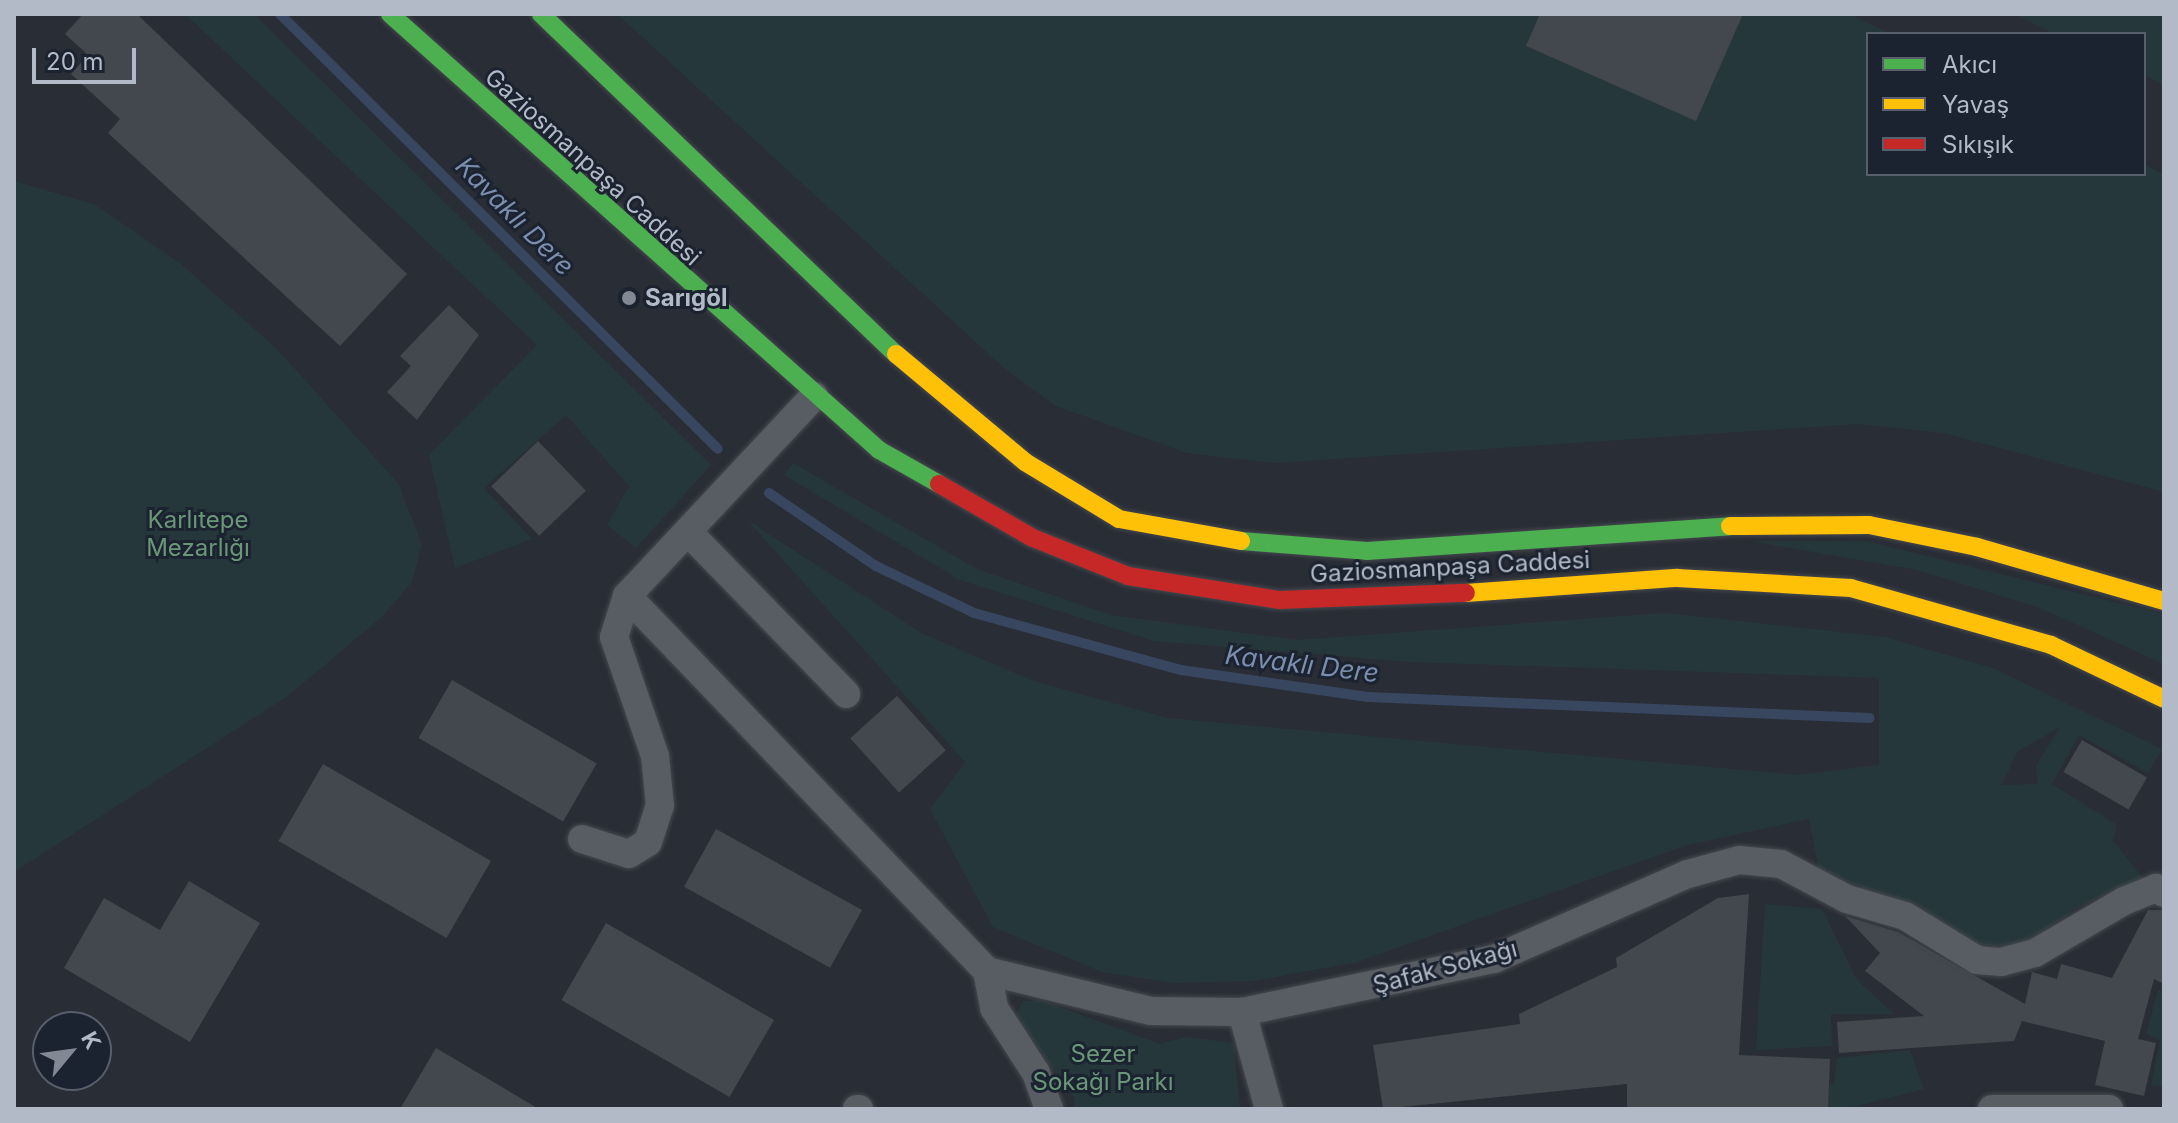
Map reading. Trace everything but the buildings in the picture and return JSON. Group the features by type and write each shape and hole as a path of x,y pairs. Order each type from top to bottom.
{"main road":[{"name":"Gaziosmanpaşa Caddesi","path":"390,14 814,396 879,450 954,497 1128,576 1280,600 1356,601 1677,578 1851,588 2051,645 2164,699"},
{"name":"Gaziosmanpaşa Caddesi","path":"541,14 944,401 1025,462 1119,519 1224,540 1367,551 1686,526 1869,525 1977,547 2164,601"}],"street":[{"path":"582,839 629,854 648,842 660,806 655,756 614,637 627,596 814,396"},
{"path":"689,533 846,694"},
{"path":"627,596 987,971 994,1008 1049,1109"},
{"name":"Şafak Sokağı","path":"987,971 1151,1011 1242,1012 1494,959 1688,874 1739,860 1781,864 1830,892 1905,916 1977,960 2001,962 2035,953 2124,901 2156,888 2164,893"},
{"path":"1242,1012 1269,1109"},
{"path":"1992,1109 2109,1109"}],"green space":[{"path":"185,14 254,14 711,465 636,548 607,525 629,486 566,415 484,488 532,539 455,568 429,455 537,345"},
{"path":"617,14 1849,14 1887,32 1866,32 1866,176 2146,176 2146,165 2164,175 2164,492 1944,433 1858,424 1275,463 1187,453 1056,406 1004,368"},
{"path":"2014,14 2164,14 2164,85 2146,76 2146,32 2051,32"},
{"name":"Karlıtepe Mezarlığı","path":"14,181 94,204 181,264 276,348 398,483 422,544 412,582 383,616 288,696 14,872"},
{"path":"793,463 977,569 1111,615 1297,640 1665,613 1885,637 1993,668 2162,749 2148,773 2079,735 2052,784 2117,825 2113,841 2143,878 2076,908 2021,949 1989,947 1821,882 1809,819 1687,845 1357,962 1254,981 1174,983 1102,972 993,927 930,809 965,762 747,520 923,634 1034,681 1167,718 1798,775 1879,765 1879,678 1411,662 1154,641 960,580 784,475","holes":["2060,727 2036,766 2038,784 2002,785 2017,752"]},
{"path":"1750,541 1866,541 2164,614 2164,664 2040,608 1917,570"},
{"path":"1765,904 1822,909 1857,980 1894,1014 1831,1014 1832,1046 1756,1050"},
{"path":"2158,990 2164,992 2164,1087 2151,1085 2160,1040 2146,1034"},
{"name":"Sezer Sokağı Parkı","path":"1041,1000 1160,1044 1186,1037 1234,1043 1240,1109 1074,1109 1075,1099 1015,1018 1023,1001"},
{"path":"1910,1050 1924,1089 1845,1109 1745,1109 1806,1085 1834,1084 1837,1058"}],"waterway":[{"name":"Kavaklı Dere","path":"280,14 718,449"},
{"name":"Kavaklı Dere","path":"769,493 876,566 974,613 1181,670 1368,697 1870,718"}],"traffic: fast":[{"path":"390,14 879,450 939,484"},
{"path":"541,14 896,354"},
{"path":"1241,541 1367,551 1730,526"}],"traffic: slow":[{"path":"896,354 1025,462 1119,519 1241,541"},
{"path":"1730,526 1869,525 1977,547 2164,601"},
{"path":"1466,593 1677,578 1851,588 2051,645 2164,699"}],"traffic: jam":[{"path":"939,484 1033,538 1128,576 1280,600 1466,593"}],"place":[{"name":"Sarıgöl","path":"629,298"}]}
